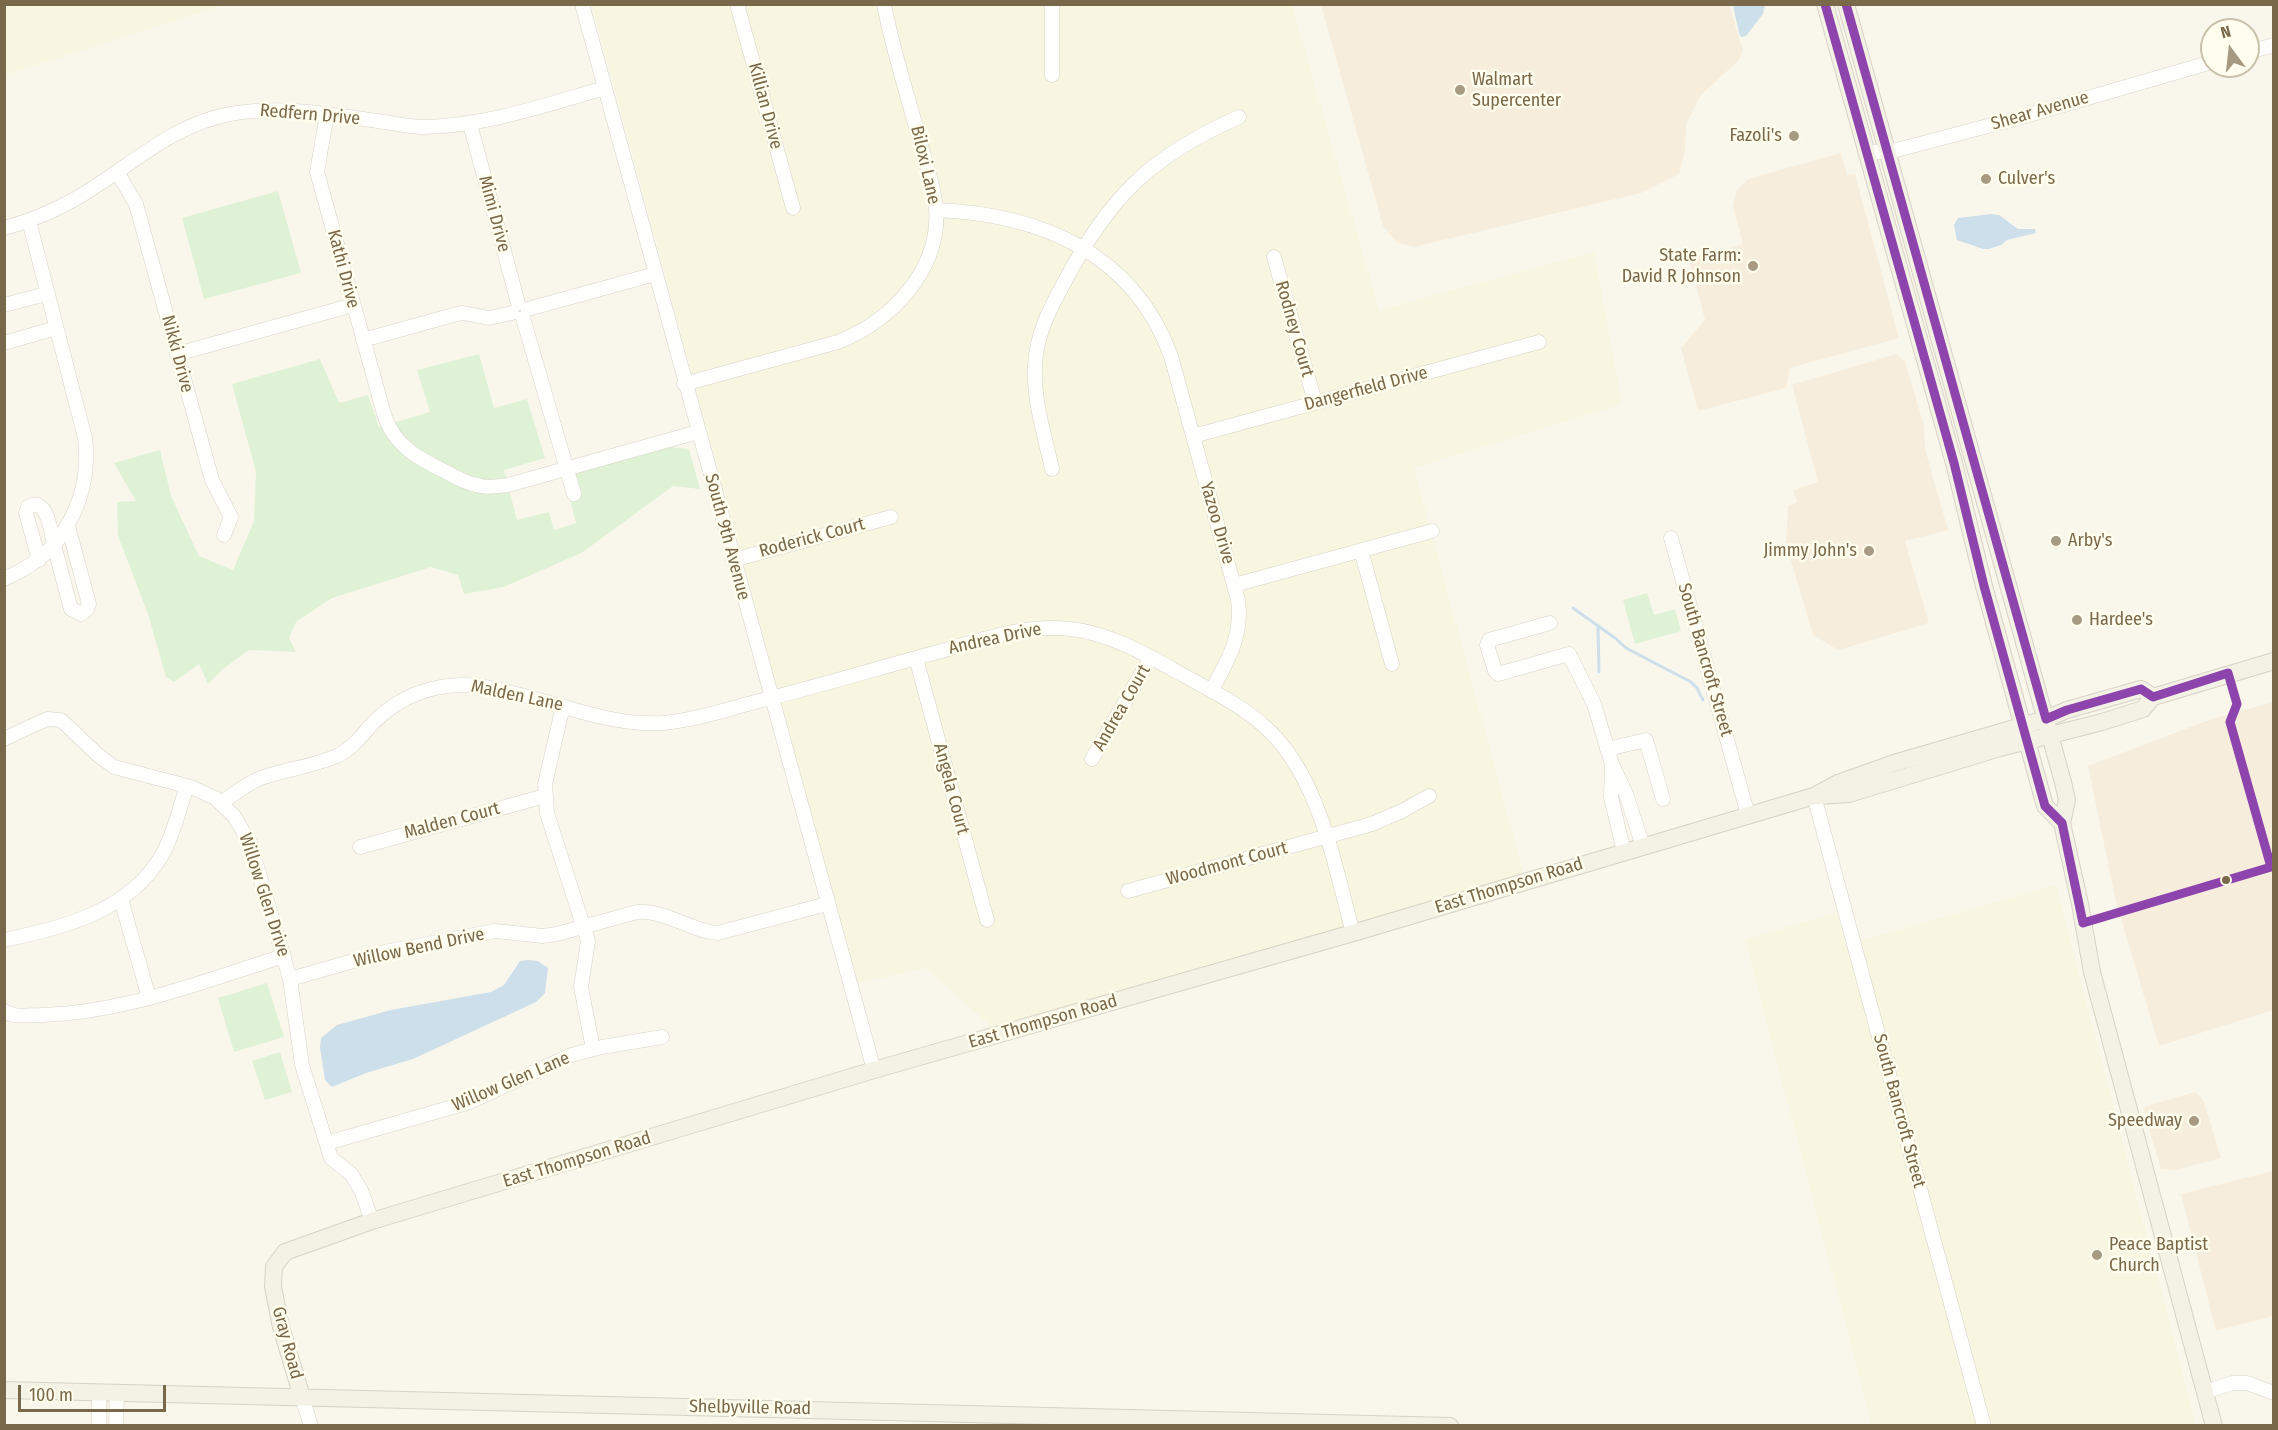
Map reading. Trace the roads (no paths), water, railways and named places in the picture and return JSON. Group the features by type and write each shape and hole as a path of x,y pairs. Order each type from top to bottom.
{"main road":[{"path":"1825,4 1954,463 1984,586 2045,806 2062,823"},
{"path":"1846,4 2067,800 2062,823 2092,972 2214,1425"},
{"name":"East Thompson Road","path":"277,1261 285,1252 299,1246 372,1221 874,1070 1353,933 1814,796 1849,794 2025,733 2143,709 2153,697 2274,661"},
{"name":"Gray Road","path":"277,1261 272,1277 273,1287 281,1327 302,1397"},
{"path":"4,1390 302,1397"},
{"name":"Shelbyville Road","path":"302,1397 956,1419 1450,1425"}],"street":[{"name":"South 9th Avenue","path":"582,4 684,384 874,1070"},
{"name":"Killian Drive","path":"737,4 793,208"},
{"name":"Biloxi Lane","path":"684,384 838,342 871,326 903,299 921,272 933,237 936,210 884,4"},
{"path":"1052,4 1052,75"},
{"name":"Shear Avenue","path":"1867,152 1888,152 2022,117 2200,65"},
{"name":"Redfern Drive","path":"4,228 29,221 74,199 164,139 208,119 262,109 327,114 423,127 470,124 605,88"},
{"name":"Kathi Drive","path":"327,114 317,172 387,422 396,438 412,454 473,485 492,487 508,485 565,469"},
{"path":"1052,469 1036,392 1034,373 1037,345 1053,303 1082,248 1106,214 1140,176 1178,147 1239,117"},
{"name":"Mimi Drive","path":"470,124 520,311 574,494"},
{"name":"Nikki Drive","path":"117,172 138,209 212,480 231,517 224,535"},
{"name":"Yazoo Drive","path":"936,210 982,213 1045,230 1102,260 1123,278 1149,309 1171,356 1239,610 1237,637 1229,659 1211,691"},
{"path":"4,579 39,560 54,545 68,526 81,496 86,470 87,450 83,429 46,294 29,221"},
{"name":"Rodney Court","path":"1274,257 1315,402"},
{"path":"363,340 457,314 489,318 520,311 655,274"},
{"path":"4,305 46,294"},
{"path":"177,354 353,305"},
{"path":"4,343 56,328"},
{"name":"Dangerfield Drive","path":"1193,436 1539,342"},
{"path":"565,469 698,432"},
{"path":"39,560 26,513 30,505 39,504 43,507 71,609 78,614 84,612 89,604 68,526"},
{"name":"Roderick Court","path":"733,560 891,517"},
{"path":"1234,585 1432,531"},
{"name":"South Bancroft Street","path":"1671,538 1748,816"},
{"path":"1361,550 1392,664"},
{"path":"1550,623 1488,641 1495,671 1498,674 1569,654 1594,704 1612,764 1626,794 1644,846"},
{"name":"Andrea Drive","path":"771,698 1003,633 1045,627 1072,629 1109,637 1151,657 1211,691"},
{"name":"Andrea Court","path":"1092,759 1151,657"},
{"name":"Angela Court","path":"916,658 987,920"},
{"name":"Malden Lane","path":"221,803 246,786 263,778 342,754 358,742 370,725 388,709 403,699 443,686 480,686 626,721 650,724 683,720 771,698"},
{"path":"1211,691 1248,712 1272,733 1305,778 1316,803 1353,933"},
{"path":"563,706 545,784 545,796 547,813 588,947 581,987 592,1049"},
{"name":"Willow Glen Drive","path":"4,739 47,719 61,720 98,755 114,766 208,794 221,803 240,823 248,839 284,956 290,979 302,1065 331,1158 351,1174 362,1190 372,1221"},
{"path":"1607,749 1646,740 1663,799"},
{"path":"1612,764 1611,797 1624,852"},
{"path":"4,940 74,922 96,913 120,899 141,882 162,854 187,786"},
{"name":"Malden Court","path":"360,847 545,796"},
{"name":"Woodmont Court","path":"1128,891 1372,824 1429,796"},
{"name":"South Bancroft Street","path":"1814,796 1984,1425"},
{"path":"120,899 149,998"},
{"name":"Willow Bend Drive","path":"290,979 385,952 495,931 543,936 567,933 630,914 648,911 666,915 701,931 718,933 827,904"},
{"path":"5,1012 16,1016 76,1014 149,998 284,956"},
{"name":"Willow Glen Lane","path":"327,1143 470,1102 563,1058 592,1049 662,1037"},
{"path":"2205,1392 2232,1383 2247,1383 2274,1393"},
{"path":"99,1392 99,1425"},
{"path":"116,1425 117,1393"},
{"name":"Gray Road","path":"302,1397 311,1425"}],"water":[{"path":"1733,5 1765,5 1763,14 1746,36 1741,37 1739,33"},
{"path":"1999,215 2018,229 2035,229 2036,233 2007,240 1989,249 1957,240 1954,225 1958,218"},
{"path":"520,961 538,961 548,968 545,993 536,1002 413,1059 366,1073 332,1087 325,1080 320,1048 321,1038 337,1025 391,1010 491,992 504,985"}],"waterway":[{"path":"1573,608 1626,648 1691,682 1703,700"},
{"path":"1598,626 1599,672"}],"place":[{"name":"Walmart Supercenter","path":"1460,90"},
{"name":"Fazoli's","path":"1794,136"},
{"name":"Culver's","path":"1986,179"},
{"name":"State Farm: David R Johnson","path":"1753,266"},
{"name":"Arby's","path":"2056,541"},
{"name":"Jimmy John's","path":"1869,551"},
{"name":"Hardee's","path":"2077,620"},
{"name":"Speedway","path":"2194,1121"},
{"name":"Peace Baptist Church","path":"2097,1255"}]}
